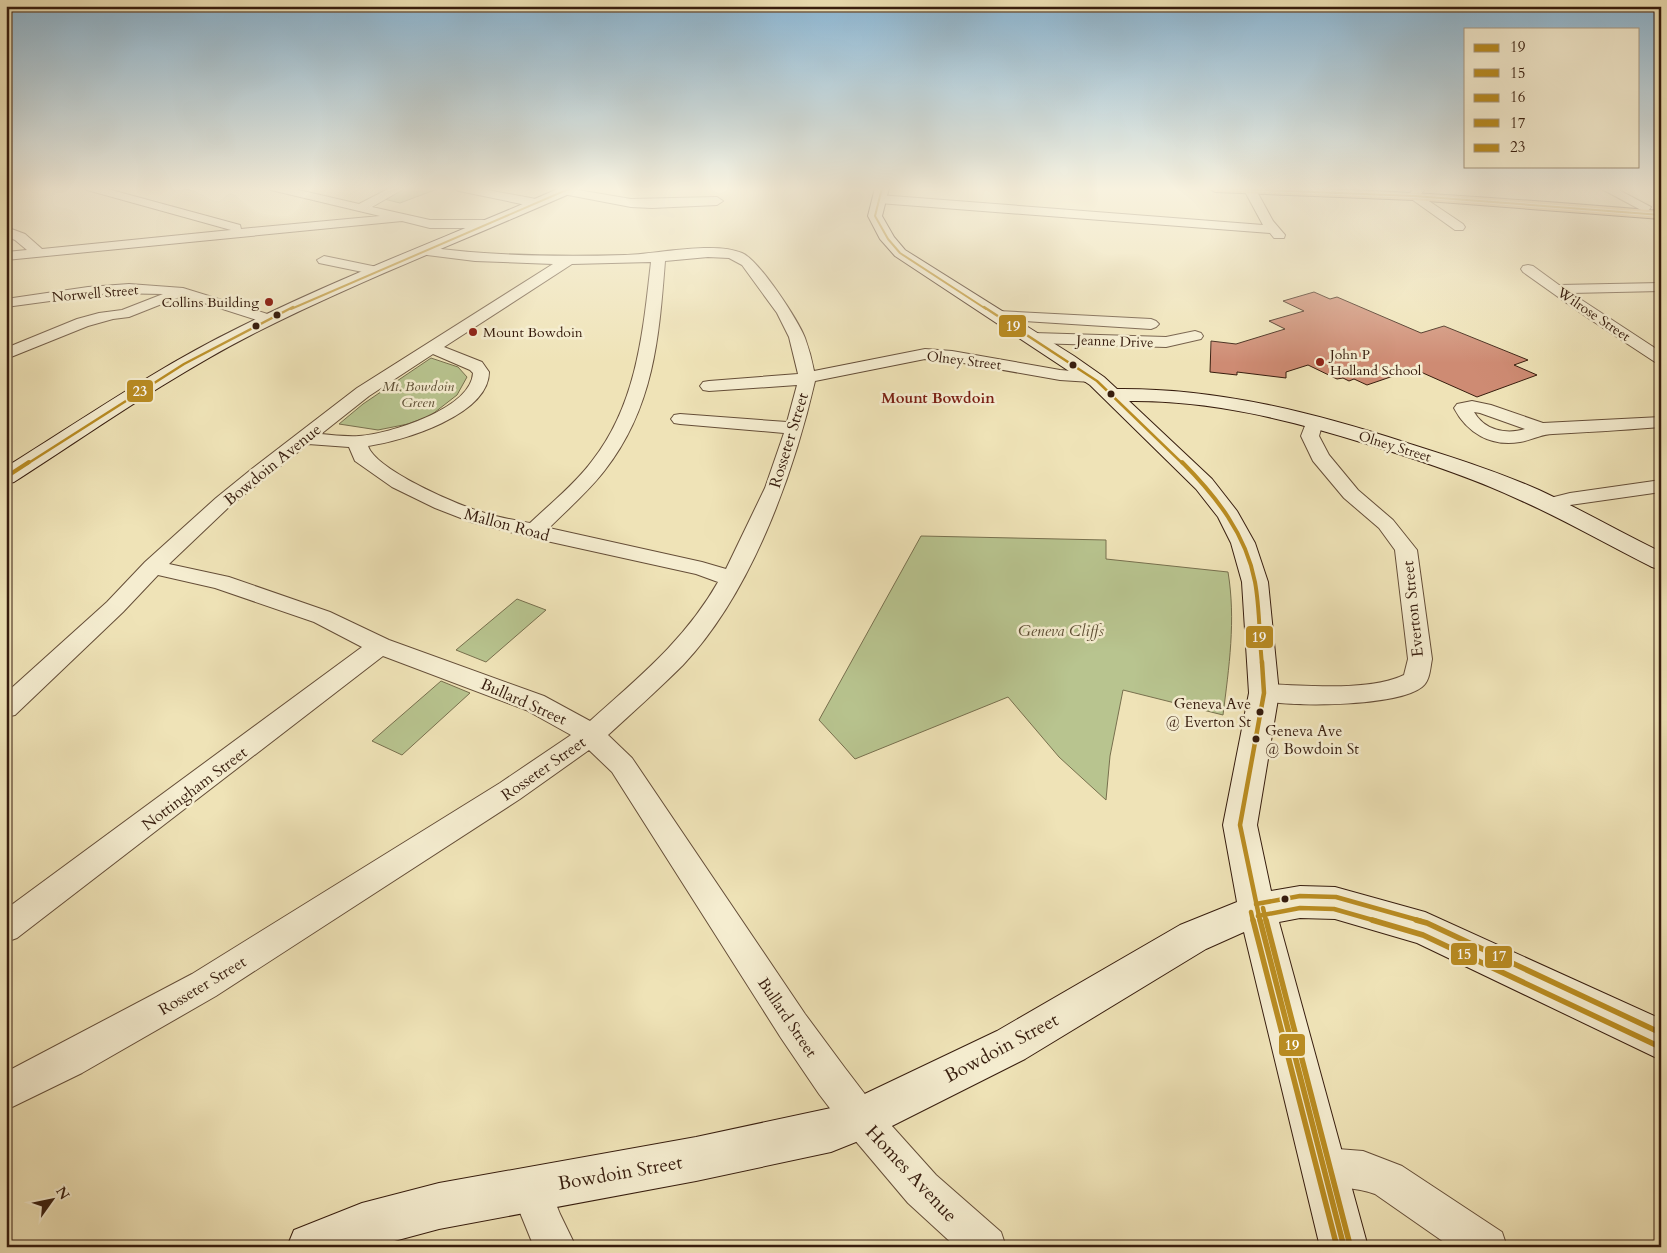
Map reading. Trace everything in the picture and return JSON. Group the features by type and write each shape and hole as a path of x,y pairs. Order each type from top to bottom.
{"main road":[{"path":"6,477 186,364 269,319 435,246"},
{"path":"894,246 926,271 1034,338 1091,377 1112,394 1204,484 1228,516 1243,543 1255,582 1264,693 1240,825 1257,910 1325,1167 1344,1247"},
{"name":"Olney Street","path":"1112,394 1139,393 1227,403 1314,422 1434,458 1491,479 1549,504 1661,562"},
{"name":"Bowdoin Street","path":"311,1247 362,1226 439,1206 696,1159 831,1130 861,1119 1010,1045 1192,937 1257,910 1300,902 1335,903 1425,929 1661,1040"}],"street":[{"path":"31,246 38,252"},
{"path":"6,256 95,246"},
{"path":"424,251 492,258 569,260 658,258 654,320 644,372 636,399 621,431 598,467 533,532"},
{"name":"Rosseter Street","path":"6,1092 69,1060 204,985 510,791 591,735 675,658 713,611 732,579 775,488 795,428 807,377 797,337 784,313 747,262 739,256 719,253 658,258"},
{"path":"324,260 376,271"},
{"name":"Bowdoin Avenue","path":"6,708 224,502 302,438 363,392 569,260"},
{"name":"Wilrose Street","path":"1528,269 1659,357"},
{"path":"1556,288 1661,286"},
{"name":"Norwell Street","path":"6,304 95,290 147,288 181,292 269,319"},
{"path":"6,354 106,315 124,314 181,292"},
{"path":"6,361 28,359 121,321 126,317 124,314"},
{"path":"998,316 1150,324"},
{"name":"Jeanne Drive","path":"1034,338 1152,342 1173,341 1195,336"},
{"path":"302,438 357,442 397,436 426,426 449,412 472,395 482,382 481,372 476,366 431,348"},
{"name":"Olney Street","path":"709,386 789,381 905,357 936,354 1060,375 1091,377"},
{"path":"680,419 795,428"},
{"name":"Everton Street","path":"1264,693 1339,696 1400,687 1412,682 1417,676 1420,659 1406,550 1386,524 1345,488 1320,457 1310,436 1314,422"},
{"path":"1541,429 1661,422"},
{"name":"Mallon Road","path":"357,442 362,457 399,482 442,504 478,518 702,569 732,579"},
{"path":"1549,504 1570,499 1661,486"},
{"name":"Bullard Street","path":"154,567 221,582 322,617 380,646 535,703 575,724 591,735 622,766 793,1026 861,1119"},
{"name":"Nottingham Street","path":"6,928 380,646"},
{"name":"Homes Avenue","path":"861,1119 922,1189 986,1247"},
{"path":"1325,1167 1363,1170 1388,1180 1487,1247"},
{"path":"530,1188 545,1227 556,1247"}],"green space":[{"name":"Mt. Bowdoin Green","path":"431,358 458,367 467,377 457,395 430,416 408,424 378,430 339,424 363,404"},
{"name":"Geneva Cliffs","path":"921,536 1106,540 1106,559 1228,572 1232,626 1223,715 1123,690 1110,756 1106,800 1059,757 1008,697 855,759 819,720"},
{"path":"517,599 546,610 486,662 456,650"},
{"path":"441,681 470,693 402,755 372,741"}],"building":[{"path":"1314,292 1330,299 1337,297 1421,333 1444,326 1528,360 1514,365 1537,375 1477,397 1414,369 1367,385 1354,379 1349,381 1343,378 1337,379 1308,365 1286,372 1286,378 1237,372 1237,375 1210,372 1211,341 1236,344 1285,329 1269,321 1304,311 1283,301"}],"transit line":[{"name":"23","path":"6,477 154,382 214,347 285,311 434,246"},
{"name":"19","path":"894,246 900,253 1097,381 1204,484 1229,516 1243,543 1255,582 1264,693 1240,825 1257,910 1344,1247"},
{"name":"17","path":"1256,904 1300,896 1336,897 1427,923 1661,1033"},
{"name":"17","path":"1263,908 1350,1245"},
{"name":"15","path":"1258,916 1300,908 1334,909 1423,935 1658,1046"},
{"name":"15","path":"1251,912 1337,1247"}],"place":[{"name":"Collins Building","path":"269,302"},
{"name":"Mount Bowdoin","path":"473,332"},
{"name":"John P Holland School","path":"1320,362"},
{"name":"Geneva Ave @ Everton St","path":"1260,712"},
{"name":"Geneva Ave @ Bowdoin St","path":"1256,739"}],"district":[{"name":"Mount Bowdoin","path":"938,398"}]}
